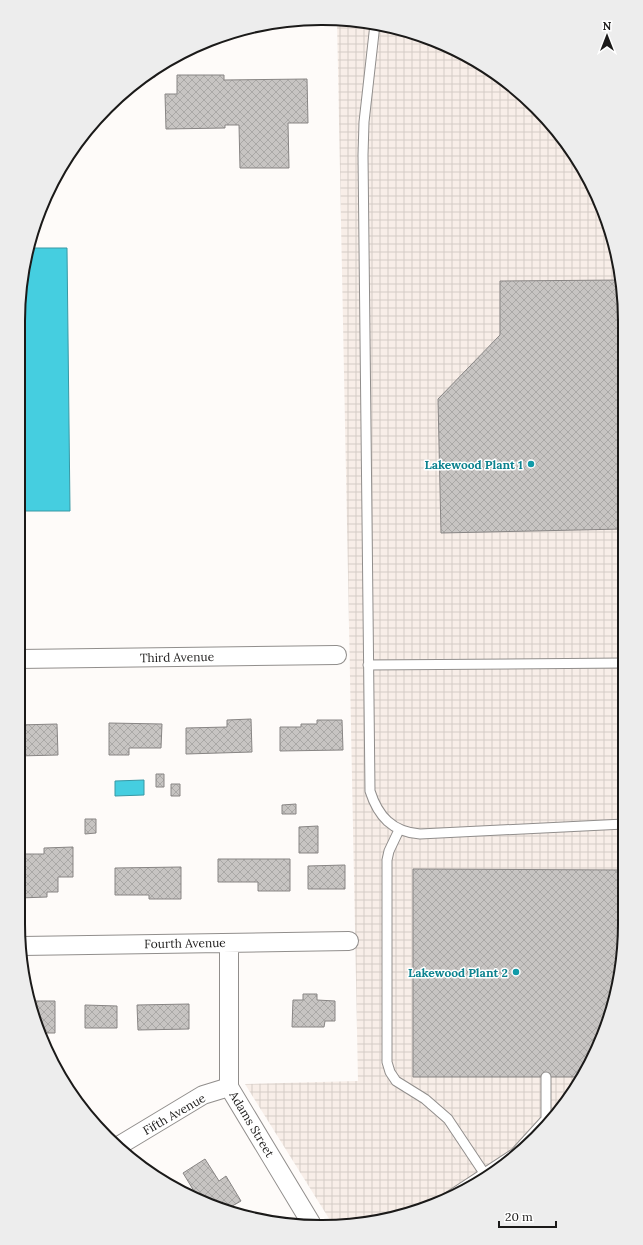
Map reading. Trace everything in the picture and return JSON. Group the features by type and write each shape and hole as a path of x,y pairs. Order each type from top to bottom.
{"street":[{"name":"Third Avenue","path":"25,659 337,655"},
{"name":"Fourth Avenue","path":"26,946 349,941"},
{"name":"Adams Street","path":"229,943 229,1087 309,1219"},
{"name":"Fifth Avenue","path":"123,1143 203,1095 229,1087"}],"lane":[{"path":"374,30 364,122 363,155 370,790 374,803 380,813 399,830 409,833 420,834 618,824"},
{"path":"368,664 618,663"},
{"path":"399,830 389,851 387,860 387,1062 390,1072 396,1081 425,1098 448,1119 483,1172"},
{"path":"546,1077 546,1117"}],"shaded area":[{"path":"337,26 360,28 398,35 453,56 470,65 502,86 531,112 557,141 568,157 587,190 595,208 608,245 612,264 618,322 618,924 612,981 602,1019 578,1072 557,1104 531,1133 502,1159 470,1180 453,1189 417,1204 379,1214 330,1220 245,1084 358,1081"}],"water":[{"path":"34,248 67,248 70,511 25,511 25,322 28,283"},
{"path":"144,780 144,795 115,796 115,781"}],"building":[{"path":"177,75 224,75 224,80 307,79 308,123 288,123 289,168 240,168 239,125 225,125 225,128 166,129 165,94 177,94"},
{"name":"Lakewood Plant 1","path":"615,280 618,322 618,529 441,533 438,399 500,335 500,281"},
{"path":"251,719 252,752 186,754 186,728 227,727 227,720"},
{"path":"317,720 342,720 343,750 280,751 280,727 301,727 301,724 317,724"},
{"path":"109,723 162,724 161,748 129,748 129,755 109,755"},
{"path":"57,724 58,755 25,756 25,725"},
{"path":"156,774 164,774 164,787 156,787"},
{"path":"171,784 180,784 180,796 171,796"},
{"path":"296,804 296,814 282,814 282,805"},
{"path":"85,819 96,819 96,833 85,834"},
{"path":"318,826 318,853 299,853 299,827"},
{"path":"73,847 73,877 58,877 58,892 47,892 47,897 25,898 25,854 44,854 44,848"},
{"path":"218,859 290,859 290,891 258,891 258,882 218,882"},
{"path":"345,865 345,889 308,889 308,866"},
{"path":"181,867 181,899 149,899 149,895 115,895 115,868"},
{"name":"Lakewood Plant 2","path":"413,869 618,870 617,943 612,981 602,1019 587,1055 575,1077 413,1077"},
{"path":"303,994 317,994 317,1000 335,1001 335,1021 325,1021 324,1027 292,1027 293,1000 303,1000"},
{"path":"35,1001 55,1001 55,1033 46,1033"},
{"path":"189,1004 189,1029 138,1030 137,1005"},
{"path":"85,1005 117,1006 117,1028 85,1028"},
{"path":"205,1159 219,1181 226,1176 241,1201 232,1206 194,1191 183,1173"}],"place":[{"name":"Lakewood Plant 1","path":"531,464"},
{"name":"Lakewood Plant 2","path":"516,972"}]}
